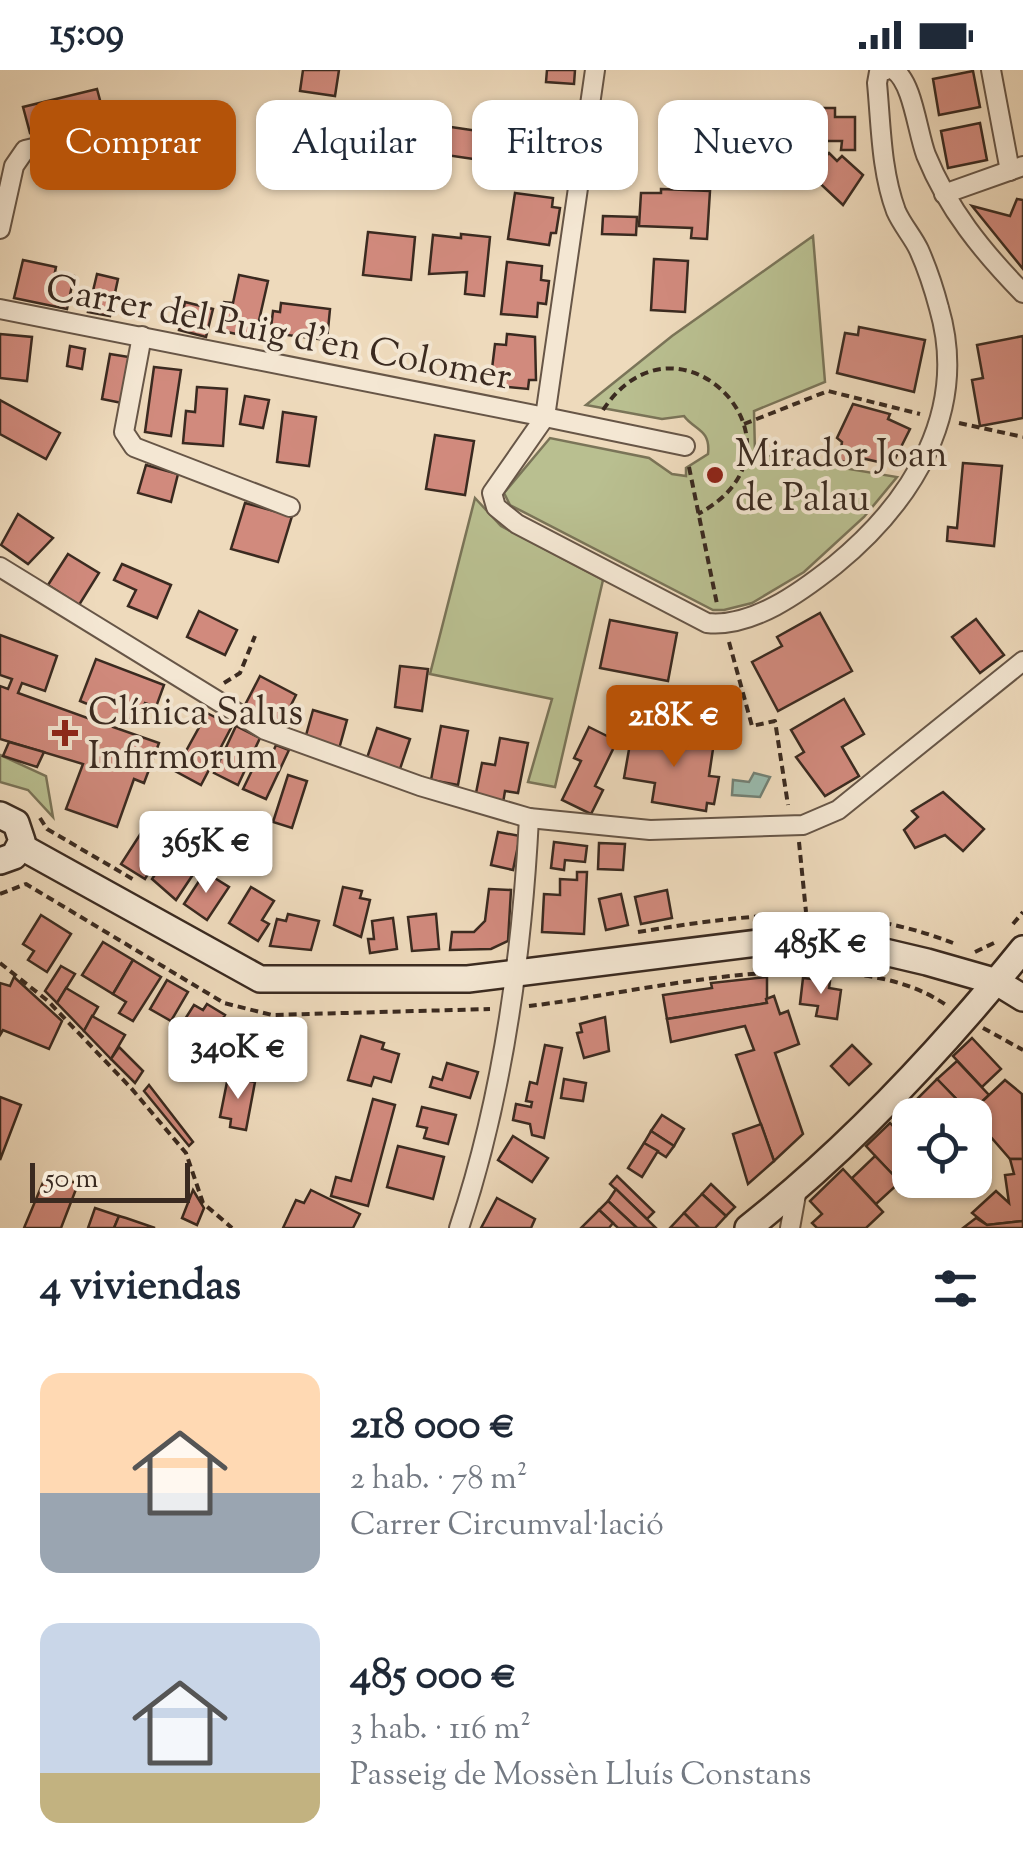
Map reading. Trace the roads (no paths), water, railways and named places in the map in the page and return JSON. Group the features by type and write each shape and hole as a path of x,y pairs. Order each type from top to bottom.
{"main road":[{"path":"0,814 16,823 10,854 260,980 345,982 514,976 705,947 790,939 854,945 962,974 1023,1007"},
{"path":"748,1228 797,1190 993,988 1023,948"},
{"path":"993,988 1023,998"},
{"path":"993,988 1023,1016"}],"street":[{"path":"594,70 546,417 503,472 492,494 496,508 517,524 706,623 722,625 777,605 872,533 926,460 942,420 948,380 940,312 919,251 896,211 885,168 877,83 879,72 886,70"},
{"path":"894,70 908,84 913,122 954,214 1023,293"},
{"path":"944,194 1016,168 991,70"},
{"path":"0,230 14,166 30,149"},
{"name":"Carrer del Puig d'en Colomer","path":"0,308 684,446"},
{"path":"142,336 124,432 127,440 290,506"},
{"path":"0,566 266,730 420,786 529,818 650,830 793,825 838,810 1023,661"},
{"path":"458,1228 484,1141 514,976 529,818"},
{"path":"790,1228 797,1190"}],"place":[{"name":"Mirador Joan de Palau","path":"715,475"},
{"name":"Clínica Salus Infirmorum","path":"65,733"}]}
